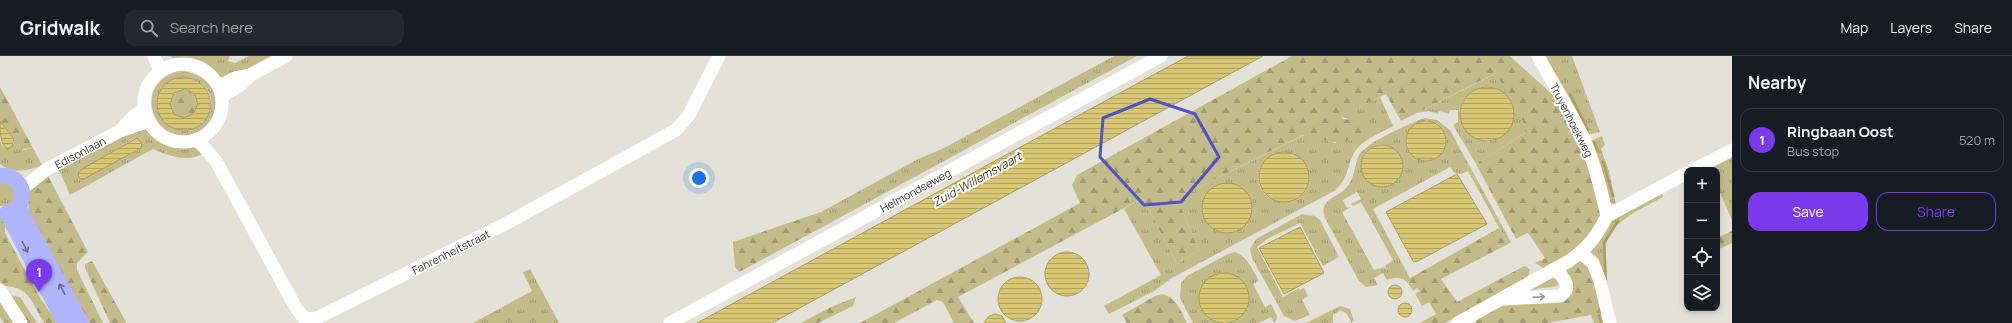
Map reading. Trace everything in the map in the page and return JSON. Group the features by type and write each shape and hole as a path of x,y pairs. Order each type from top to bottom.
{"main road":[{"path":"0,175 7,175 20,185 21,201 8,211"},
{"path":"8,211 65,323"},
{"path":"8,211 81,323"}],"street":[{"path":"154,56 164,64 181,64 198,67 212,76 220,91 220,117 202,136 186,142 175,141 160,134 147,115 144,98 147,88 164,64"},
{"path":"220,91 239,86 251,75 286,56"},
{"name":"Fahrenheitstraat","path":"202,136 296,308 304,318 314,319 508,223 676,130 689,115 719,56"},
{"name":"Helmondseweg","path":"670,323 1161,56"},
{"name":"Truyenhoekweg","path":"1538,56 1565,102 1584,140 1596,168 1607,216"},
{"name":"Edisonlaan","path":"20,185 147,115"},
{"path":"1699,167 1732,150"},
{"path":"1465,321 1581,253 1595,238 1607,216 1684,175"},
{"path":"1581,253 1594,263 1610,323"},
{"path":"1500,300 1560,296 1565,293 1567,289 1565,279 1554,269"},
{"path":"0,290 21,323"}],"highlighted area":[{"path":"1150,99 1195,114 1219,157 1181,202 1144,205 1100,157 1103,118"}],"green space":[{"path":"170,56 230,56 228,61 235,63 249,56 271,56 222,82 215,74 203,66 188,61 176,60"},
{"path":"1114,56 1137,56 830,223 821,212 918,159 942,149"},
{"path":"1292,56 1510,56 1562,103 1580,142 1603,213 1588,243 1545,269 1535,263 1545,258 1529,234 1527,233 1516,239 1476,164 1528,131 1496,73 1401,121 1386,94 1341,116 1343,119 1359,121 1366,127 1366,135 1348,141 1334,142 1303,135 1177,198 1199,250 1177,264 1143,198 958,297 974,323 954,323 943,302 937,300 894,323 860,323 1080,203 1072,185 1077,175"},
{"path":"1542,56 1572,56 1600,132 1587,135"},
{"path":"178,71 194,74 207,82 215,95 216,103 214,115 206,127 201,131 183,135 170,132 160,125 154,114 152,102 155,89 163,79","holes":["178,77 185,77 198,81 208,90 211,103 210,110 208,116 199,125 189,130 177,130 163,120 158,110 157,100 158,95 164,86"]},
{"path":"1497,73 1528,131 1476,164 1453,125 1458,122 1458,110 1450,110 1449,114 1439,111 1438,114 1429,111 1417,113","holes":["1482,87 1495,88 1504,93 1511,102 1513,112 1512,122 1508,132 1499,139 1486,142 1459,112 1462,103 1473,90"]},
{"path":"0,87 33,148 22,149 0,121"},
{"path":"184,90 194,94 198,104 194,114 184,118 174,114 170,104 174,94"},
{"path":"1380,97 1393,126 1372,137 1357,148 1351,158 1345,178 1339,187 1334,191 1172,278 1154,291 1109,314 1104,306 1161,275 1124,209 1143,198 1177,264 1199,250 1177,198 1304,135 1336,143 1350,120 1340,116","holes":["1281,152 1297,156 1309,175 1306,188 1299,197 1290,201 1279,201 1269,197 1261,190 1259,179 1262,165","1226,183 1241,187 1251,200 1237,231 1228,233 1220,232 1207,223 1203,217 1202,209 1203,201 1207,193"]},
{"path":"1424,118 1437,120 1450,130 1511,242 1508,244 1468,171 1458,174 1450,167 1373,209 1410,278 1408,283 1403,279 1398,278 1387,280 1383,273 1374,278 1378,285 1366,287 1359,281 1325,218 1324,207 1350,183 1357,159 1363,150 1379,139","holes":["1426,120 1438,124 1446,136 1436,159 1430,161 1415,158 1409,150 1406,139","1377,145 1391,147 1398,153 1403,166 1362,172 1362,159 1366,152","1357,192 1361,199 1351,204 1353,206 1361,202 1393,260 1385,266 1387,270 1384,267 1374,270 1342,212 1351,207 1347,208 1343,200"]},
{"path":"146,129 162,140 178,146 193,146 202,154 196,157 184,158 164,154 153,149 70,195 59,170 133,130","holes":["135,138 138,150 80,180 78,173 80,171"]},
{"path":"1602,136 1605,145 1601,149 1609,171 1616,205 1609,202 1591,141"},
{"path":"14,139 24,150 33,148 42,165 32,169 16,170 0,164 0,141 3,147 14,143"},
{"path":"1732,155 1732,220 1720,193 1720,167 1708,167"},
{"path":"48,176 88,252 77,263 77,270 103,323 87,323 28,212 30,190"},
{"path":"3,182 12,186 16,194 12,203 0,206 0,183"},
{"path":"1661,191 1663,197 1630,215 1615,227 1610,234 1606,247 1609,294 1589,253 1614,216"},
{"path":"821,212 830,223 739,272 735,267 733,242"},
{"path":"1302,214 1315,216 1320,220 1339,257 1323,266 1300,223 1267,239 1257,247 1283,297 1299,288 1300,290 1304,288 1308,296 1302,300 1310,315 1295,321 1284,316 1252,258 1250,249 1256,239"},
{"path":"0,216 5,221 5,233 39,296 57,323 44,323 33,303 25,293 20,289 4,286 0,282"},
{"path":"1499,228 1508,244 1441,279 1457,302 1524,266 1530,270 1528,276 1445,323 1420,323 1436,314 1429,302 1422,306 1415,294 1420,291 1417,288 1413,291 1408,283 1410,278"},
{"path":"1732,231 1732,243 1720,249 1720,237"},
{"path":"1235,252 1243,257 1249,264 1259,281 1253,284 1265,307 1271,304 1277,316 1276,321 1274,322 1271,317 1259,323 1193,323 1180,298 1181,283 1187,276 1228,254","holes":["1222,273 1249,295 1247,304 1241,311 1232,314 1222,315 1213,313 1206,309 1201,301 1202,290 1205,283 1215,275"]},
{"path":"92,261 126,323 110,323 85,268 85,264"},
{"path":"1581,261 1592,268 1608,323 1594,323 1591,315 1547,323 1476,323 1476,321 1507,302 1561,299 1568,276 1565,269"},
{"path":"530,269 559,323 473,323 532,291 523,272"},
{"path":"1552,277 1559,281 1558,286 1529,290"},
{"path":"1162,294 1174,301 1187,323 1127,323 1122,315 1155,296"},
{"path":"10,295 20,297 37,323 28,323"},
{"path":"0,296 18,323 4,323 0,317"},
{"path":"856,297 853,306 818,323 801,323 831,307"},
{"path":"1340,306 1350,309 1354,321 1348,323 1351,321 1346,313 1340,310 1333,315 1333,323 1306,323"}],"water":[{"name":"Zuid-Willemsvaart","path":"1188,56 1263,56 772,323 697,323"},
{"path":"184,77 195,80 204,86 209,95 209,114 204,122 196,128 185,130 173,128 164,122 159,114 157,104 159,94 163,86 172,80","holes":["185,89 195,94 198,104 193,114 184,118 174,114 170,104 174,93"]},
{"path":"1482,87 1492,87 1502,91 1510,99 1514,109 1514,119 1510,129 1502,137 1492,141 1482,141 1472,137 1464,129 1460,119 1460,109 1464,99 1472,91"},
{"path":"0,121 14,139 12,146 8,149 3,145 0,133"},
{"path":"1430,121 1437,124 1443,130 1446,141 1445,149 1437,158 1430,161 1422,161 1415,158 1407,149 1406,137 1409,130 1418,122"},
{"path":"137,138 142,144 141,148 82,180 79,178 78,173 84,168"},
{"path":"1378,145 1386,145 1397,151 1403,162 1403,170 1397,181 1386,187 1378,187 1367,181 1361,170 1361,162 1367,151"},
{"path":"1279,152 1289,152 1302,159 1309,172 1309,182 1302,195 1289,202 1279,202 1270,198 1263,191 1259,182 1259,172 1263,163 1270,156"},
{"path":"1457,174 1487,224 1416,262 1413,261 1386,212"},
{"path":"1222,183 1232,183 1245,190 1252,203 1252,213 1245,226 1232,233 1222,233 1213,229 1206,222 1202,213 1202,203 1206,194 1213,187"},
{"path":"1300,227 1324,273 1284,294 1259,248"},
{"path":"1063,252 1071,252 1076,253 1083,258 1088,265 1088,283 1083,290 1076,295 1063,296 1055,293 1048,286 1045,278 1045,270 1048,262 1055,255"},
{"path":"1224,273 1233,275 1242,280 1247,289 1249,298 1247,307 1242,316 1233,321 1224,323 1215,321 1206,316 1201,307 1199,298 1201,289 1206,280 1215,275"},
{"path":"1016,277 1024,277 1029,278 1036,283 1041,290 1041,308 1036,315 1029,320 1016,321 1008,318 1001,311 998,303 998,295 1001,287 1008,280"},
{"path":"1395,285 1400,287 1402,292 1400,297 1395,299 1390,297 1388,292 1390,287"},
{"path":"1405,303 1410,305 1412,310 1410,315 1405,317 1400,315 1398,310 1400,305"},
{"path":"995,314 1002,316 1006,323 984,323 989,316"}],"waterway":[{"path":"1570,94 1588,130"},
{"path":"1594,142 1598,151"},
{"path":"1603,162 1613,196"},
{"path":"1606,280 1604,243 1618,221"},
{"path":"1599,315 1601,323"}],"place":[{"name":"Ringbaan Oost","path":"39,292"}]}
